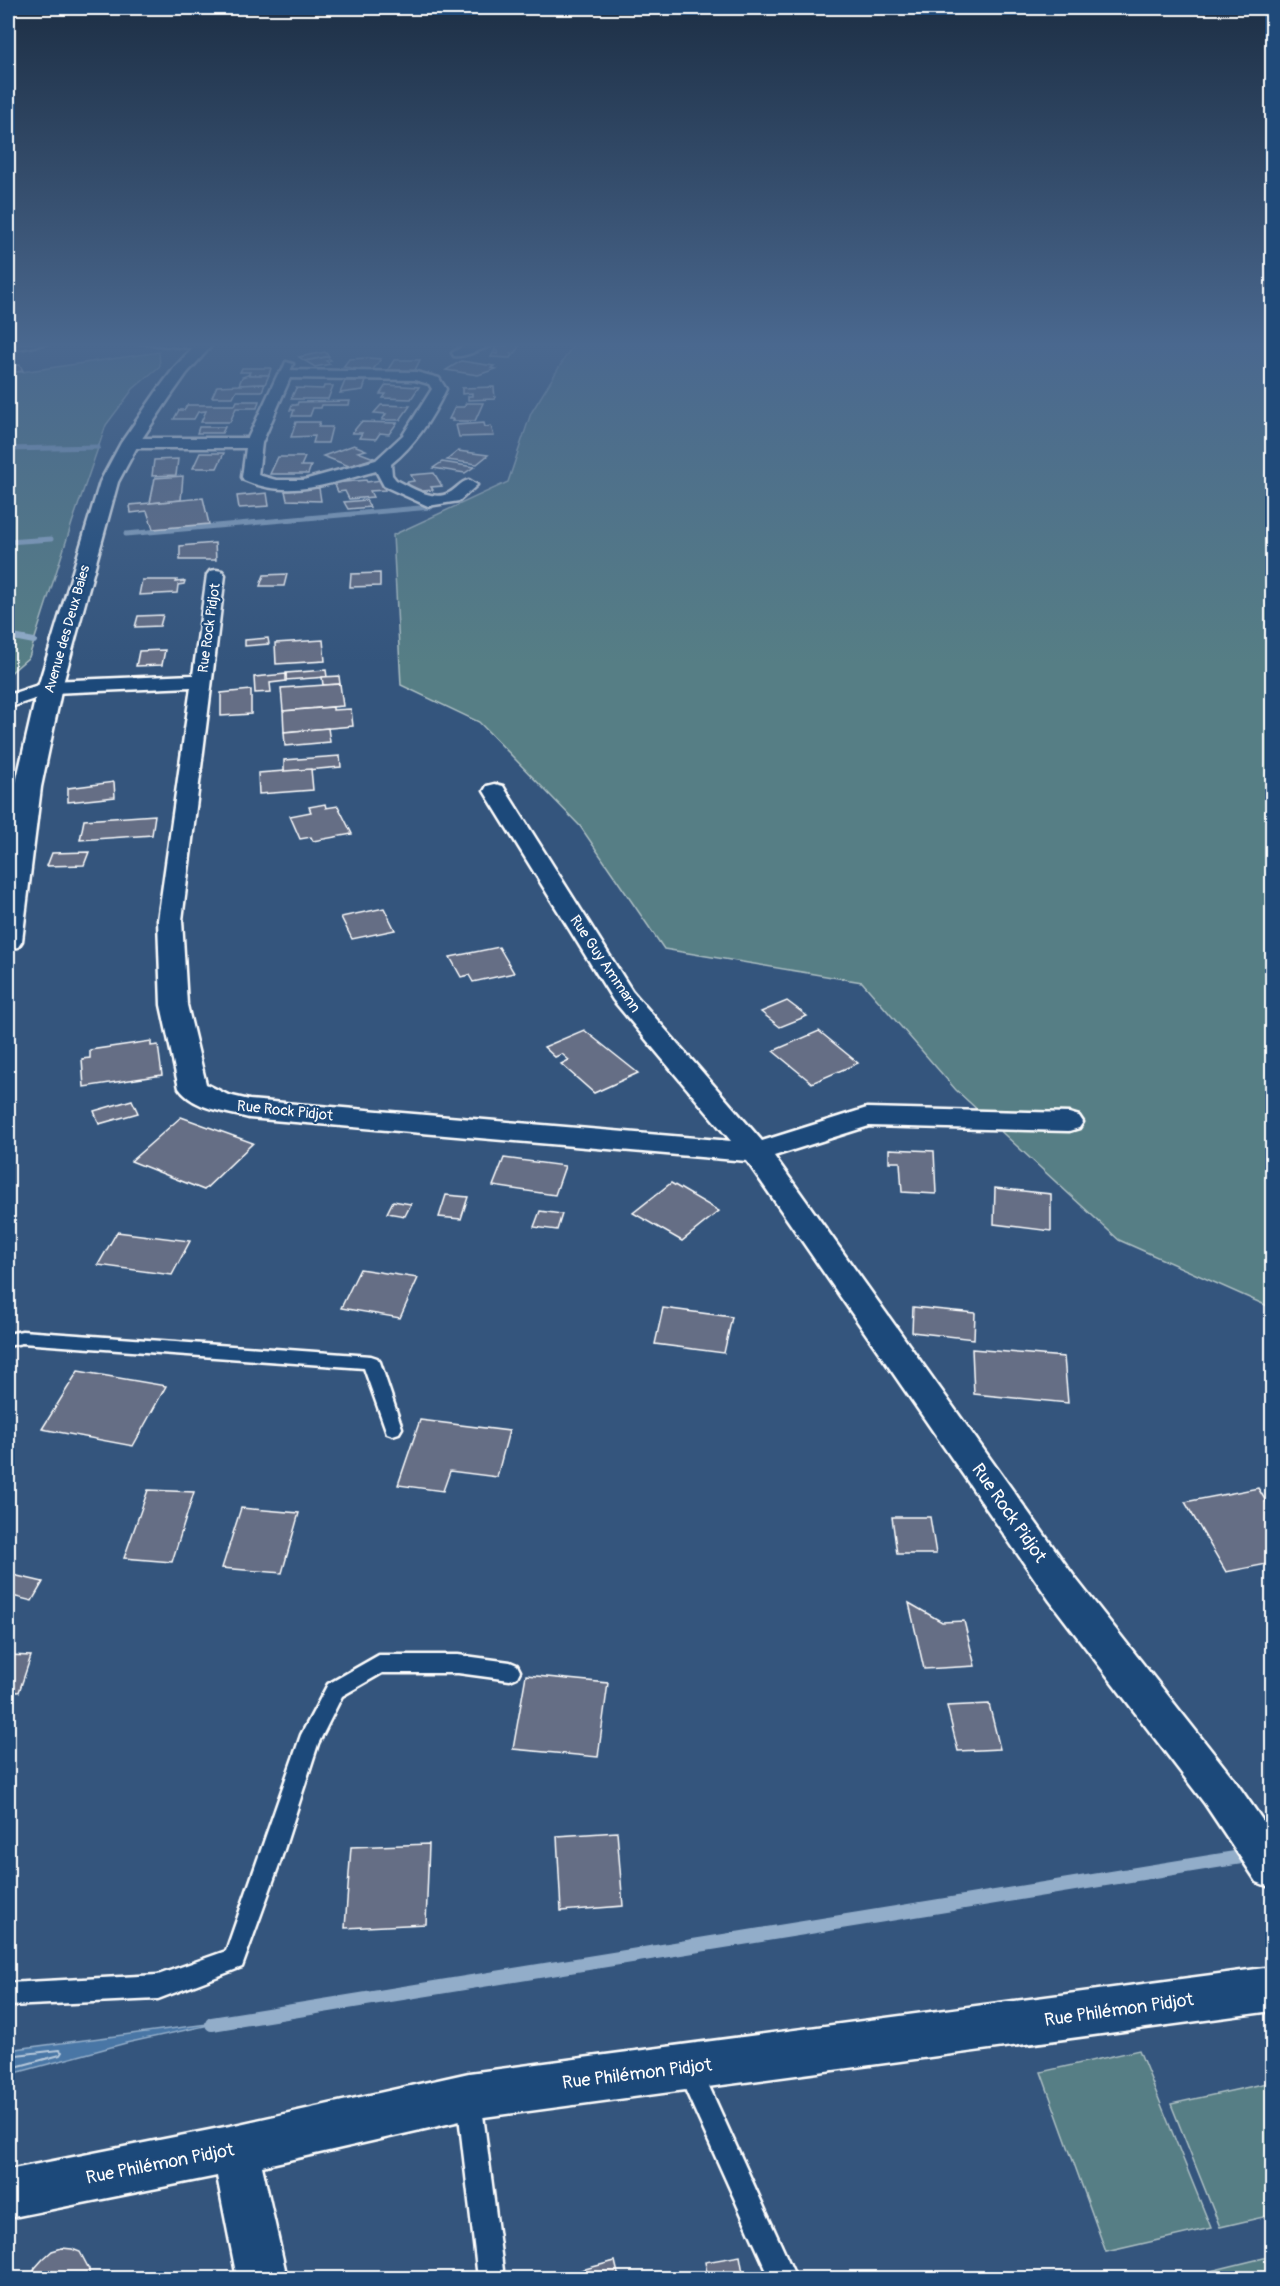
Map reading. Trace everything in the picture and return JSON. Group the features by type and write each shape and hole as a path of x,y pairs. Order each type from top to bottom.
{"main road":[{"name":"Avenue des Deux Baies","path":"8,941 18,790 109,482 126,450"}],"street":[{"path":"253,450 250,477 272,484 313,483 383,464 397,450"},
{"path":"383,464 384,475 390,483 428,501 453,498 469,485"},
{"name":"Rue Rock Pidjot","path":"216,575 170,920 174,1005 193,1088 219,1102 249,1109 756,1152 867,1117 1069,1122"},
{"name":"Rue Rock Pidjot","path":"8,702 50,687 202,681"},
{"name":"Rue Guy Ammann","path":"495,791 622,995 756,1152"},
{"name":"Rue Rock Pidjot","path":"756,1152 1063,1590 1219,1791 1272,1868"},
{"name":"Rue Philémon Pidjot","path":"8,2194 235,2149 469,2096 1272,1989"},
{"path":"235,2149 262,2278"}],"lane":[{"path":"8,1340 22,1337 370,1362 393,1428"},
{"path":"8,1995 158,1987 234,1959 269,1862 308,1742 335,1690 379,1664 458,1664 510,1671"},
{"path":"687,2068 783,2278"},
{"path":"469,2096 491,2278"}],"green space":[{"path":"8,450 97,450 29,657 8,675"},
{"path":"519,450 1272,450 1272,1308 1119,1240 956,1090 862,982 664,949 580,826 479,722 401,685 393,535 508,482"},
{"path":"1139,2050 1211,2228 1106,2252 1041,2072"},
{"path":"1272,2082 1272,2215 1220,2227 1171,2104"},
{"path":"1272,2256 1272,2278 1182,2278"}],"water":[{"path":"223,2022 126,2043 8,2075 8,2050"}],"building":[{"path":"341,450 365,450 358,452 374,458 349,466 323,456"},
{"path":"458,451 488,455 477,464 447,460"},
{"path":"200,453 224,453 217,468 193,468"},
{"path":"278,457 305,457 301,466 311,466 308,474 270,474"},
{"path":"178,459 176,475 152,476 154,460"},
{"path":"442,462 474,467 465,473 433,468"},
{"path":"434,473 442,486 431,487 433,490 413,492 407,482 414,481 411,475"},
{"path":"183,476 181,500 150,503 155,478"},
{"path":"366,480 367,482 381,480 385,490 370,491 373,497 349,499 345,491 338,492 334,483"},
{"path":"319,488 321,501 287,500 285,491"},
{"path":"267,493 269,506 239,508 237,496"},
{"path":"203,498 209,524 153,529 147,511 131,513 130,505"},
{"path":"366,500 370,507 348,509 344,502"},
{"path":"215,543 216,560 180,560 180,546"},
{"path":"380,573 380,586 350,587 351,574"},
{"path":"287,574 284,586 260,586 264,575"},
{"path":"142,580 185,581 184,584 178,585 177,593 139,595"},
{"path":"163,615 160,626 135,627 138,616"},
{"path":"268,638 269,644 245,646 245,640"},
{"path":"323,640 325,661 276,664 275,643"},
{"path":"165,650 162,665 136,666 139,651"},
{"path":"326,670 327,677 286,680 286,673"},
{"path":"286,674 286,681 270,683 271,692 255,693 254,677"},
{"path":"339,676 340,684 323,685 322,677"},
{"path":"340,684 343,706 283,711 281,688"},
{"path":"251,690 251,714 221,716 221,693"},
{"path":"333,707 333,710 351,709 353,726 284,732 283,711"},
{"path":"328,728 330,742 285,746 284,732"},
{"path":"340,756 341,767 284,772 284,760"},
{"path":"311,769 313,790 259,794 258,773"},
{"path":"114,782 115,797 68,802 68,788"},
{"path":"325,804 326,808 338,806 352,834 313,841 311,837 300,839 290,816 311,812 309,807"},
{"path":"155,815 152,835 80,840 84,820"},
{"path":"89,852 84,865 47,866 52,853"},
{"path":"384,908 395,930 352,939 341,917"},
{"path":"499,947 514,973 473,982 469,975 461,977 450,957"},
{"path":"787,1001 807,1016 780,1027 761,1012"},
{"path":"584,1030 638,1073 594,1093 561,1064 569,1060 562,1054 555,1057 544,1047"},
{"path":"819,1031 858,1063 812,1083 773,1051"},
{"path":"151,1041 151,1046 158,1045 162,1075 84,1087 82,1059 90,1058 90,1050"},
{"path":"132,1100 138,1113 99,1124 94,1111"},
{"path":"181,1117 253,1143 204,1190 131,1161"},
{"path":"889,1149 934,1151 936,1194 902,1192 900,1162 889,1162"},
{"path":"504,1158 565,1166 555,1195 493,1186"},
{"path":"671,1183 719,1211 682,1241 633,1213"},
{"path":"995,1188 1051,1194 1051,1231 994,1224"},
{"path":"446,1195 468,1197 461,1219 439,1217"},
{"path":"393,1201 411,1204 405,1216 387,1213"},
{"path":"540,1211 562,1214 557,1230 534,1227"},
{"path":"117,1232 190,1241 172,1275 98,1265"},
{"path":"360,1269 418,1278 400,1318 341,1308"},
{"path":"913,1307 975,1313 974,1339 912,1332"},
{"path":"663,1308 732,1317 724,1353 655,1344"},
{"path":"972,1349 1064,1357 1068,1403 974,1394"},
{"path":"78,1371 166,1386 133,1446 42,1429"},
{"path":"420,1420 509,1431 497,1477 450,1471 443,1491 398,1485"},
{"path":"1258,1488 1272,1511 1272,1563 1226,1572 1185,1502"},
{"path":"148,1490 194,1492 172,1562 124,1558"},
{"path":"241,1508 299,1513 282,1573 222,1568"},
{"path":"892,1517 930,1517 936,1554 897,1554"},
{"path":"13,1575 43,1582 32,1601 8,1595 8,1584"},
{"path":"909,1603 942,1622 964,1621 975,1666 924,1669"},
{"path":"8,1655 31,1656 19,1692 8,1691"},
{"path":"526,1675 608,1683 598,1757 513,1749"},
{"path":"989,1704 1000,1749 958,1751 947,1706"},
{"path":"617,1832 623,1906 561,1911 557,1836"},
{"path":"429,1844 426,1924 345,1928 351,1847"},
{"path":"62,2248 80,2252 89,2269 89,2278 31,2278 35,2268 43,2259 52,2251"},
{"path":"740,2256 744,2278 708,2278 705,2262"},
{"path":"615,2261 619,2278 552,2278"}],"waterway":[{"path":"126,534 431,507"},
{"path":"8,542 51,539"},
{"path":"8,636 34,641"},
{"path":"212,2024 1272,1852"}]}
